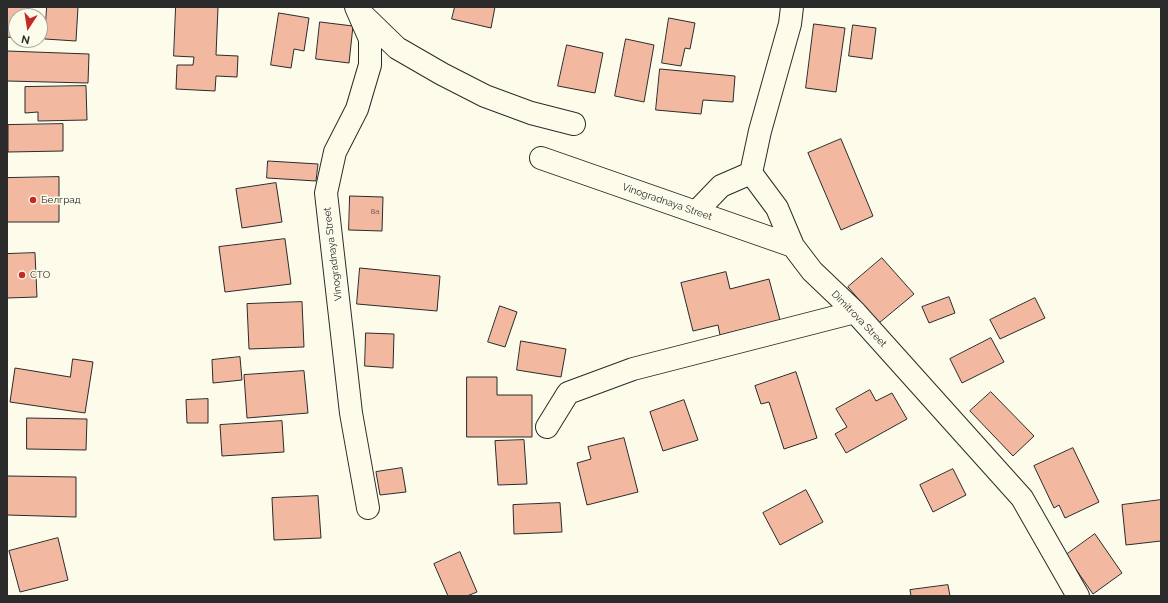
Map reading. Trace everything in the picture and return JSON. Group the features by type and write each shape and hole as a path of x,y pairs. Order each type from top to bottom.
{"street":[{"name":"Vinogradnaya Street","path":"356,7 397,48 442,74 485,96 531,113 574,124"},
{"name":"Vinogradnaya Street","path":"356,7 370,39 370,65 357,109 335,152 326,193 351,413 368,508"},
{"path":"696,212 721,186 751,173 760,131 790,24 792,7"},
{"name":"Vinogradnaya Street","path":"541,158 792,246"},
{"name":"Dimitrova Street","path":"751,173 777,208 792,246 812,271 855,312 1022,498 1078,596"},
{"path":"547,427 568,393 633,369 855,312"}],"building":[{"path":"7,7 29,7 8,8 7,37"},
{"path":"78,7 76,41 48,39 47,8"},
{"path":"176,7 218,7 216,55 238,56 237,77 216,76 215,91 176,89 177,65 193,65 194,57 174,56"},
{"path":"455,7 495,7 491,28 452,19"},
{"path":"279,13 309,18 304,51 294,49 291,68 271,65"},
{"path":"669,18 695,23 690,49 685,48 681,66 662,63"},
{"path":"320,22 353,26 349,63 316,59"},
{"path":"814,24 845,28 836,92 806,88"},
{"path":"853,25 876,28 872,59 849,56"},
{"path":"626,39 654,45 644,102 615,96"},
{"path":"567,45 603,53 595,93 558,86"},
{"path":"7,51 89,54 88,83 7,81"},
{"path":"660,69 735,76 733,102 703,100 701,114 656,110"},
{"path":"86,86 87,120 38,121 38,112 25,113 25,87"},
{"path":"63,124 63,151 8,152 8,125"},
{"path":"841,139 873,216 841,230 808,153"},
{"path":"268,161 318,164 316,181 267,178"},
{"name":"Белград","path":"59,177 59,222 7,222 7,178"},
{"path":"276,183 282,222 242,228 236,189"},
{"path":"350,196 383,197 382,231 349,230"},
{"path":"285,239 291,284 225,292 219,247"},
{"name":"СТО","path":"35,253 37,297 7,298 7,254"},
{"path":"882,258 914,294 879,323 848,287"},
{"path":"360,268 440,276 437,311 357,304"},
{"path":"726,272 730,289 769,279 780,320 720,335 718,325 693,331 681,283"},
{"path":"949,297 955,313 929,323 922,307"},
{"path":"1035,298 1045,318 1000,339 990,320"},
{"path":"302,302 304,347 249,349 247,304"},
{"path":"500,306 517,312 505,347 488,342"},
{"path":"366,333 394,334 393,368 365,366"},
{"path":"991,338 1004,362 962,383 950,359"},
{"path":"521,341 566,349 561,377 517,370"},
{"path":"240,357 242,380 213,383 212,360"},
{"path":"73,359 93,362 85,413 10,402 15,368 70,377"},
{"path":"304,371 308,413 247,418 244,375"},
{"path":"796,372 817,438 784,449 769,402 761,404 755,386"},
{"path":"467,377 497,377 497,395 532,395 532,437 467,437"},
{"path":"870,390 876,401 892,393 907,419 846,453 835,434 847,427 836,409"},
{"path":"991,392 1034,436 1013,456 970,411"},
{"path":"208,399 208,423 187,423 186,400"},
{"path":"684,400 698,440 663,451 650,412"},
{"path":"27,418 87,419 86,450 27,449"},
{"path":"282,421 284,452 222,456 220,425"},
{"path":"624,438 638,492 587,505 577,463 591,459 588,447"},
{"path":"524,440 527,484 498,485 495,441"},
{"path":"1073,448 1099,502 1065,518 1059,505 1054,508 1034,466"},
{"path":"402,468 406,492 380,495 376,472"},
{"path":"953,469 966,495 933,512 920,485"},
{"path":"7,476 76,477 76,517 7,515"},
{"path":"806,490 823,522 780,545 763,513"},
{"path":"318,496 321,538 274,540 272,498"},
{"path":"1161,500 1161,541 1126,545 1122,505"},
{"path":"560,503 562,532 514,534 513,505"},
{"path":"1095,534 1122,573 1093,594 1066,555"},
{"path":"58,538 68,580 20,592 9,551"},
{"path":"460,552 477,592 467,596 448,596 434,564"},
{"path":"948,585 950,596 911,596 910,590"}],"place":[{"name":"Белград","path":"33,200"},
{"name":"СТО","path":"22,275"}]}
